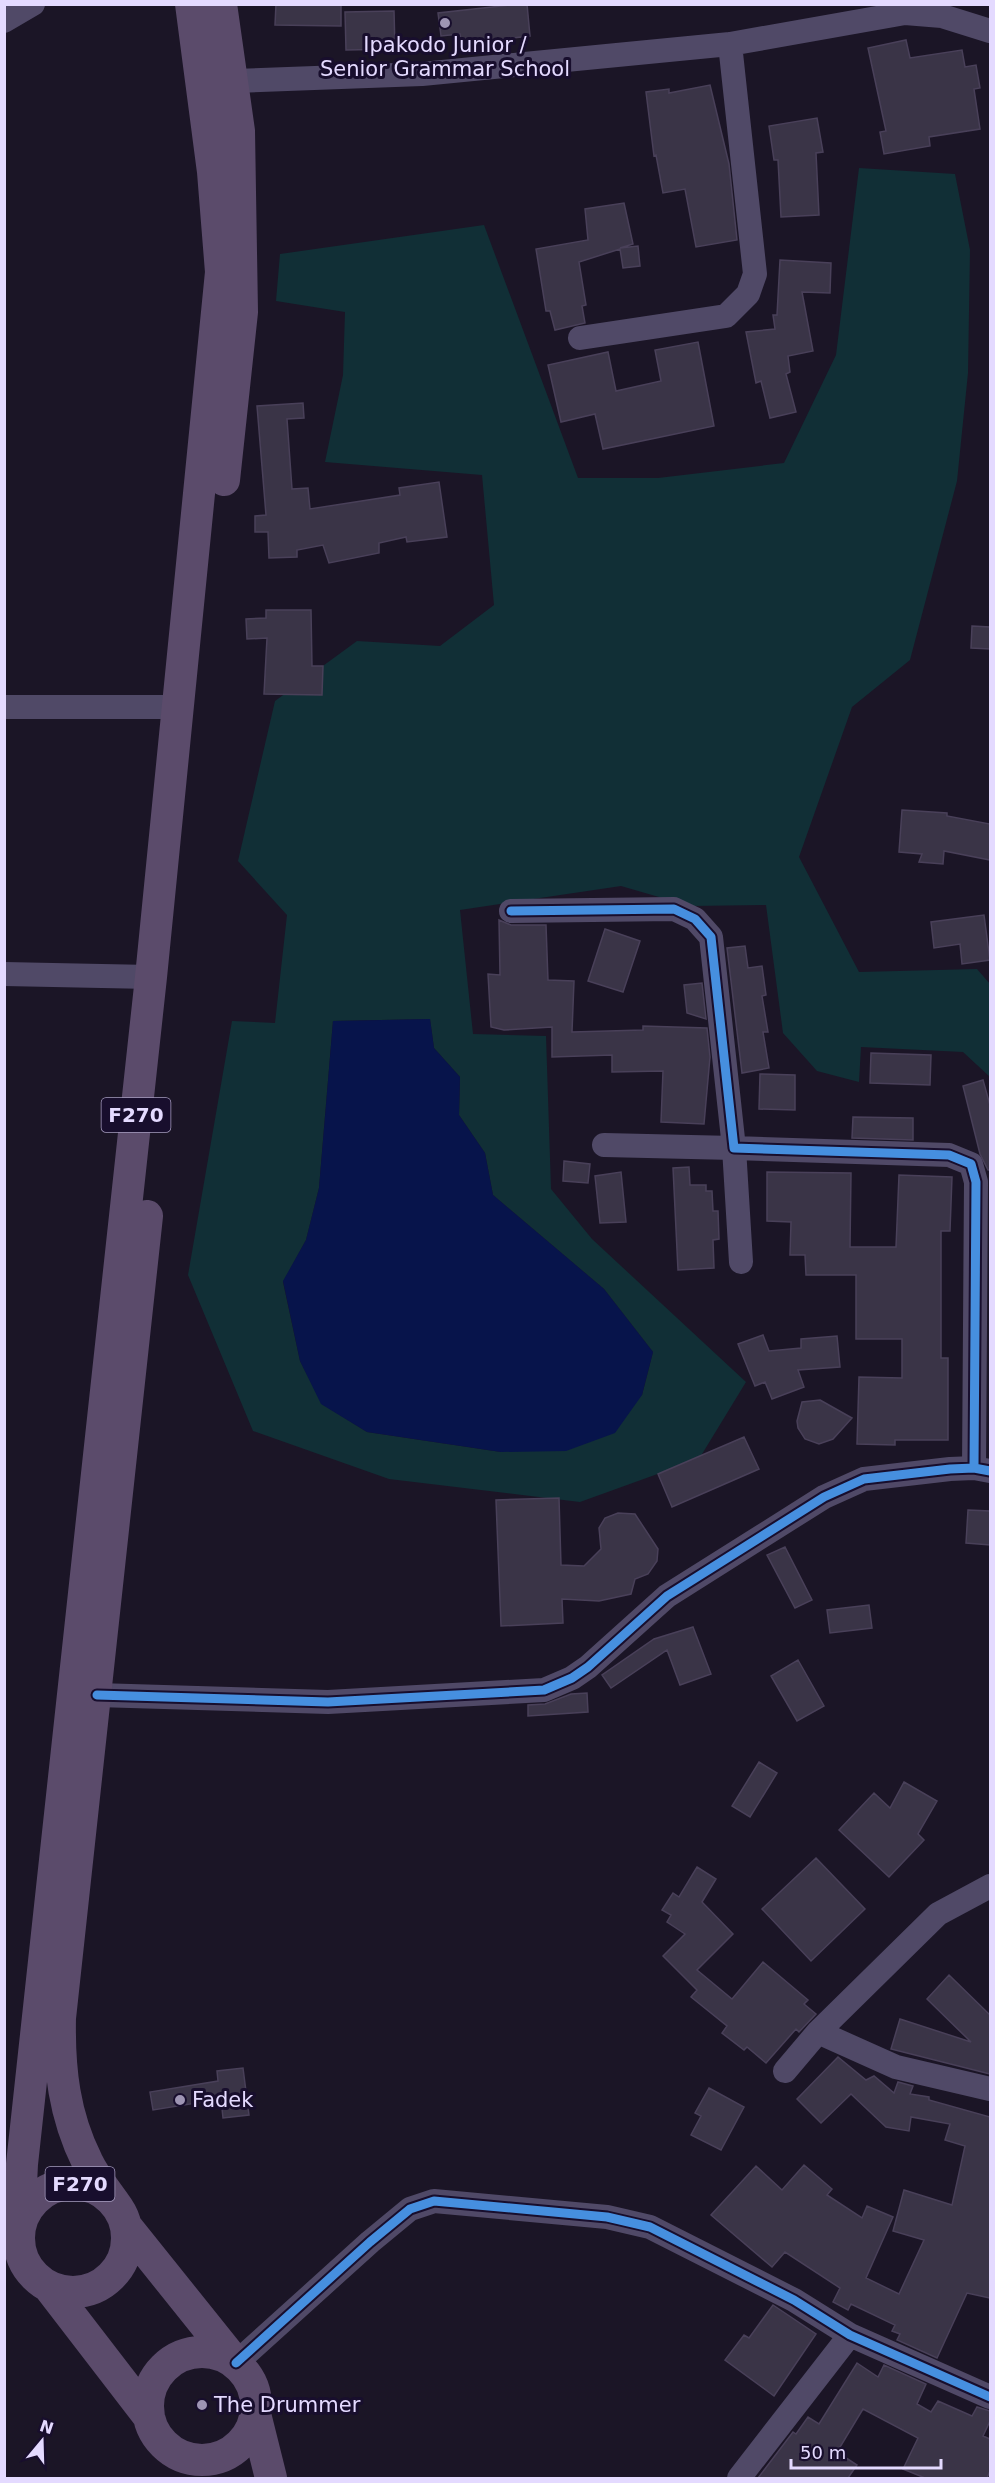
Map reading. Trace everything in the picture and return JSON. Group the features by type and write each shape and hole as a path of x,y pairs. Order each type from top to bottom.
{"main road":[{"name":"F270","path":"191,4 213,172 221,272 151,977 22,2164 18,2245 24,2264 37,2280 48,2287 65,2292 83,2291 106,2280 122,2260 127,2243 122,2217 88,2164 75,2134 59,2065 60,2018 97,1695 242,312 239,131 234,81 220,4"},
{"name":"F270","path":"19,2225 28,2206 43,2192 63,2184 84,2184 103,2193 247,2374 254,2388 257,2403 256,2418 271,2478"},
{"name":"F270","path":"48,2287 149,2417 154,2431 173,2452 200,2460 230,2478"},
{"path":"149,2417 148,2401 152,2385 161,2371 173,2360 189,2354 205,2352 221,2355 236,2363"},
{"path":"200,2460 218,2458 236,2449 248,2436 256,2418"}],"street":[{"path":"4,21 33,4"},
{"path":"234,81 422,74 730,44 905,13 941,10 990,31"},
{"path":"580,339 726,316 748,294 755,274 730,44"},
{"path":"4,707 179,707"},
{"path":"511,910 674,909 695,919 711,937 734,1148 741,1262"},
{"path":"4,974 151,977"},
{"path":"97,1695 328,1702 544,1690 572,1678 588,1667 667,1596 824,1497 864,1479 982,1469 976,1182 972,1164 949,1155 604,1145"},
{"path":"785,2071 818,2032 938,1914 990,1886"},
{"path":"818,2032 896,2067 990,2089"},
{"path":"236,2363 410,2209 434,2201 607,2217 650,2226 794,2300 850,2335 990,2397"},
{"path":"739,2478 850,2335"}],"green space":[{"path":"859,168 955,174 970,250 968,373 957,481 910,660 852,707 799,857 859,972 977,969 990,984 990,1077 963,1052 861,1047 859,1082 817,1071 783,1033 766,905 690,906 621,886 460,910 473,1034 546,1036 551,1189 592,1239 746,1382 699,1459 580,1502 389,1479 253,1431 188,1275 232,1021 275,1023 287,915 238,861 275,701 357,641 440,646 494,605 482,475 325,462 343,375 345,312 276,301 280,254 484,225 578,478 658,478 784,463 836,355","holes":["430,1019 434,1048 460,1077 459,1115 485,1153 493,1195 604,1289 653,1352 642,1395 501,1452 367,1432 322,1404 300,1361 283,1282 306,1240 319,1188 333,1021"]}],"shaded area":[{"path":"430,1019 434,1048 460,1077 459,1115 485,1153 493,1195 604,1289 653,1352 642,1395 615,1433 566,1451 501,1452 367,1432 321,1404 300,1361 283,1281 306,1240 319,1188 333,1021"}],"building":[{"path":"276,4 341,4 341,26 275,25"},
{"path":"527,4 530,36 461,44 460,34 441,36 438,13"},
{"path":"394,11 395,49 346,50 345,12"},
{"path":"906,40 910,58 962,50 965,67 976,65 980,88 974,89 980,129 929,137 930,146 884,154 880,132 886,131 868,48"},
{"path":"710,85 729,164 737,240 696,247 685,189 663,193 656,155 654,156 646,92 669,89 669,93"},
{"path":"817,118 823,152 816,153 819,215 781,217 778,160 774,160 769,126"},
{"path":"624,203 633,244 620,248 638,246 640,266 623,268 620,249 579,262 586,305 582,306 585,323 555,330 550,311 546,311 536,249 588,240 585,209"},
{"path":"780,260 831,263 830,293 802,292 813,351 788,356 790,372 786,374 796,412 770,418 761,381 756,383 746,332 775,329 773,315 777,315"},
{"path":"698,342 714,426 603,449 595,414 561,422 548,365 608,352 616,391 661,381 655,350"},
{"path":"303,403 304,418 287,419 292,489 308,488 310,509 400,495 399,488 439,482 447,537 407,542 406,537 379,543 379,553 329,563 323,545 297,550 297,557 269,558 268,532 255,532 255,516 266,515 257,406"},
{"path":"266,610 311,610 312,666 323,666 322,695 264,694 267,638 247,639 246,619 266,618"},
{"path":"972,626 990,627 990,649 971,648"},
{"path":"902,810 947,813 947,816 990,824 990,860 944,851 943,864 919,862 922,854 899,852"},
{"path":"984,915 990,960 962,964 960,944 934,948 931,922"},
{"path":"499,920 511,925 546,925 548,980 574,981 572,1032 643,1030 643,1026 707,1028 710,1057 704,1124 661,1122 663,1071 612,1072 612,1055 552,1057 552,1027 504,1030 491,1027 488,974 500,975"},
{"path":"605,929 640,941 623,992 588,981"},
{"path":"745,946 748,968 762,966 766,995 762,996 768,1032 763,1032 769,1068 742,1073 727,948"},
{"path":"702,983 706,1019 687,1013 684,985"},
{"path":"871,1053 931,1055 930,1085 870,1083"},
{"path":"760,1074 795,1075 795,1110 759,1109"},
{"path":"983,1080 990,1105 990,1170 980,1154 963,1086"},
{"path":"853,1117 913,1118 913,1140 852,1138"},
{"path":"564,1161 590,1164 588,1183 563,1181"},
{"path":"689,1167 690,1185 706,1185 706,1191 712,1191 713,1211 718,1211 719,1239 713,1240 714,1268 678,1270 673,1168"},
{"path":"621,1172 626,1222 600,1223 595,1176"},
{"path":"767,1172 851,1173 850,1247 896,1247 899,1175 952,1177 950,1231 941,1231 941,1358 948,1358 948,1440 895,1440 895,1445 857,1444 859,1377 902,1378 902,1339 856,1339 856,1275 806,1275 805,1255 790,1255 791,1222 767,1221"},
{"path":"763,1335 769,1351 801,1348 801,1339 837,1336 840,1367 798,1370 804,1387 772,1399 765,1382 755,1386 738,1344"},
{"path":"820,1400 852,1418 833,1439 819,1444 805,1439 798,1428 797,1421 802,1402"},
{"path":"744,1437 759,1469 672,1507 658,1474"},
{"path":"559,1498 561,1565 584,1566 601,1549 599,1528 605,1518 618,1513 635,1514 658,1549 657,1561 648,1574 635,1579 631,1594 599,1601 562,1599 563,1623 501,1626 496,1500"},
{"path":"968,1510 990,1511 990,1545 966,1543"},
{"path":"785,1547 812,1600 795,1608 767,1555"},
{"path":"869,1605 872,1628 830,1633 827,1610"},
{"path":"693,1627 711,1674 680,1685 667,1650 611,1688 602,1675 654,1639"},
{"path":"798,1660 824,1706 797,1721 771,1676"},
{"path":"587,1693 588,1712 528,1716 528,1705 545,1704 571,1694"},
{"path":"759,1762 777,1773 750,1817 732,1806"},
{"path":"904,1782 937,1801 918,1834 924,1840 889,1877 839,1830 874,1793 890,1808"},
{"path":"816,1858 865,1909 811,1961 762,1909"},
{"path":"697,1867 716,1879 702,1902 733,1934 697,1970 732,1999 763,1962 808,2000 804,2004 816,2014 799,2032 796,2029 766,2063 747,2047 744,2050 722,2033 727,2026 691,1997 697,1990 663,1956 685,1934 667,1922 671,1915 662,1910 673,1893 679,1897"},
{"path":"949,1975 990,2015 990,2074 891,2049 900,2019 971,2042 927,1999"},
{"path":"838,2057 866,2080 874,2076 894,2093 898,2082 913,2086 910,2094 929,2097 929,2100 990,2117 990,2298 967,2293 937,2358 897,2340 900,2334 892,2331 895,2325 851,2304 848,2310 833,2302 840,2288 785,2252 772,2267 711,2215 756,2166 782,2190 804,2165 832,2189 827,2195 862,2218 867,2206 893,2217 866,2278 899,2294 924,2240 893,2231 904,2190 952,2205 965,2146 945,2140 950,2124 911,2117 909,2131 886,2127 851,2094 821,2123 797,2099"},
{"path":"243,2068 249,2115 223,2118 221,2099 153,2110 150,2092 218,2081 217,2071"},
{"path":"709,2088 744,2107 721,2150 691,2135 701,2116 695,2113"},
{"path":"773,2305 816,2334 774,2396 725,2360 744,2335 749,2338"},
{"path":"857,2363 878,2377 884,2365 926,2384 917,2404 931,2412 938,2401 972,2416 977,2407 990,2411 990,2421 983,2436 990,2439 990,2471 987,2478 925,2478 903,2469 918,2438 863,2409 837,2452 857,2465 848,2478 758,2478 793,2432 796,2434 808,2417 819,2424"}],"cycle path":[{"path":"511,911 674,909 695,919 711,937 734,1148 949,1155 971,1164 976,1182 974,1468"},
{"path":"97,1695 328,1702 544,1690 572,1678 588,1667 667,1596 824,1497 864,1479 950,1469 974,1468 990,1471"},
{"path":"236,2363 410,2209 434,2201 607,2217 650,2227 794,2300 850,2335 990,2397"}],"place":[{"name":"Ipakodo Junior / Senior Grammar School","path":"445,23"},
{"name":"Fadek","path":"180,2100"},
{"name":"The Drummer","path":"202,2405"}]}
